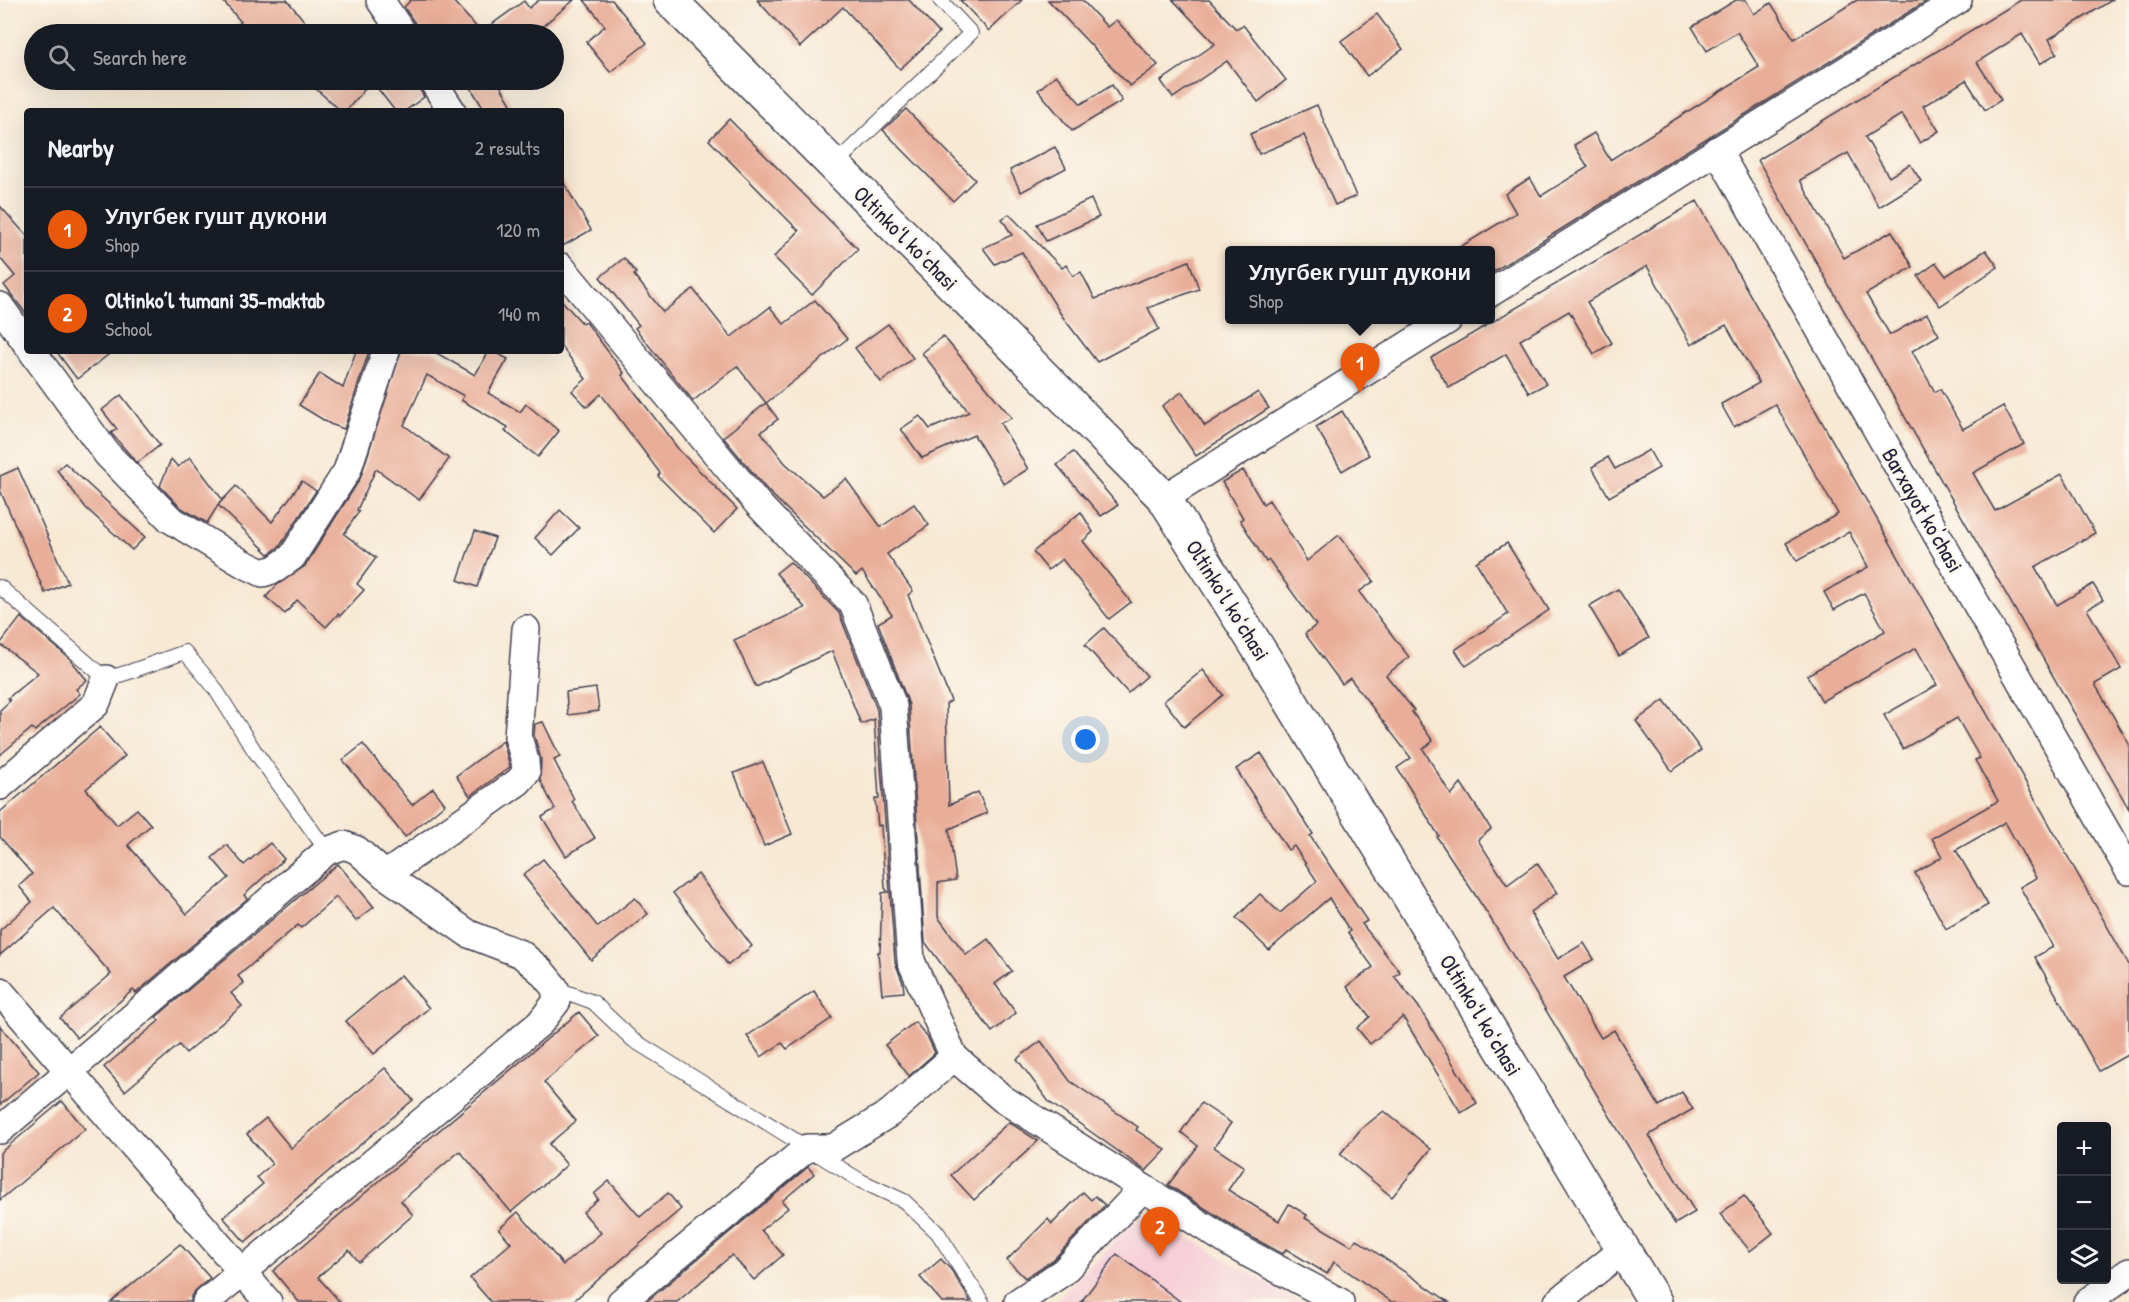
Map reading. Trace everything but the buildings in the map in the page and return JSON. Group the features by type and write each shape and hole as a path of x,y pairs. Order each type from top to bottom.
{"main road":[{"name":"Oltinkoʻl koʻchasi","path":"670,0 1164,498 1270,667 1655,1302"}],"street":[{"path":"380,0 396,24"},
{"path":"1495,290 1958,0"},
{"path":"438,90 450,108"},
{"name":"Barxayot ko'chasi","path":"1718,150 2129,871"},
{"path":"564,271 758,504 853,604 893,706 912,961 954,1057 1003,1098 1143,1188 1236,1247 1340,1302"},
{"path":"0,306 24,340"},
{"path":"1164,498 1442,324"},
{"path":"34,354 107,454 170,519 242,564 263,573 275,570 292,557 347,471 385,354"},
{"path":"386,875 518,782 526,772 518,736 526,629"},
{"path":"0,786 96,704 106,678"},
{"path":"0,1130 327,851 344,845 357,850 386,875 469,934 521,954 541,971 555,988 558,1001 540,1023 206,1302"},
{"path":"0,991 268,1302"},
{"path":"621,1302 807,1148 833,1148 890,1113 954,1057"},
{"path":"1018,1302 1063,1272 1143,1188"},
{"path":"1558,1302 1624,1249"},
{"path":"2087,1302 2129,1272"}],"lane":[{"path":"834,165 971,33 940,0"},
{"path":"0,587 106,678 184,652 214,687 254,750 327,851"},
{"path":"555,988 593,1002 633,1040 861,1181 904,1201 938,1233 982,1302"}],"shaded area":[{"path":"1143,1212 1300,1302 1055,1302"}],"place":[{"name":"Улугбек гушт дукони","path":"1360,393"},
{"name":"Oltinko’l tumani 35-maktab","path":"1160,1257"}]}
